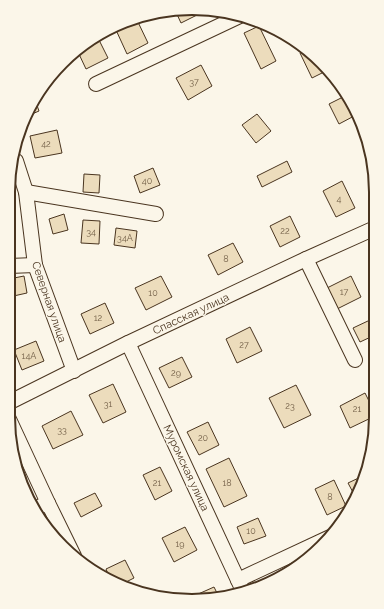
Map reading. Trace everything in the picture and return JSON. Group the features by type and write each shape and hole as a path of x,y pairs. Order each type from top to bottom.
{"street":[{"path":"96,84 232,19"},
{"name":"Северная улица","path":"17,168 26,192 35,265 74,371"},
{"path":"26,192 156,214"},
{"name":"Спасская улица","path":"15,400 306,259 369,231"},
{"path":"306,259 355,360"},
{"path":"15,266 35,265"},
{"name":"Муромская улица","path":"128,344 241,587"},
{"path":"16,434 67,542"},
{"path":"39,507 48,503"},
{"path":"238,580 315,544"}],"building":[{"path":"178,15 197,15 181,23"},
{"path":"138,23 148,43 127,54 117,32"},
{"path":"257,27 260,28 276,61 261,69 244,33"},
{"path":"100,42 108,58 86,69 80,55"},
{"path":"300,53 309,59 323,73 312,78"},
{"path":"201,65 212,86 188,100 176,78"},
{"path":"341,98 352,117 339,124 329,104"},
{"path":"37,106 39,111 33,113"},
{"path":"257,114 271,131 256,143 242,125"},
{"path":"57,130 62,153 35,158 30,136"},
{"path":"287,161 292,172 262,187 257,176"},
{"path":"153,168 160,185 140,193 134,176"},
{"path":"84,174 100,175 99,193 83,192"},
{"path":"342,181 355,208 336,217 323,191"},
{"path":"64,214 68,230 53,234 49,219"},
{"path":"290,216 300,237 280,247 270,226"},
{"path":"83,220 100,221 99,244 81,243"},
{"path":"116,228 137,231 135,248 114,245"},
{"path":"233,243 243,262 218,275 208,255"},
{"path":"24,276 27,293 15,296 15,278"},
{"path":"161,276 172,297 146,310 135,288"},
{"path":"351,276 361,297 337,309 327,288"},
{"path":"105,303 114,323 90,334 81,314"},
{"path":"369,320 369,338 360,342 353,328"},
{"path":"250,327 262,351 237,363 226,339"},
{"path":"36,341 44,361 22,370 15,350"},
{"path":"182,357 192,377 169,388 159,368"},
{"path":"113,384 126,412 103,423 89,395"},
{"path":"296,385 311,415 284,428 269,398"},
{"path":"365,393 369,401 369,419 350,428 340,406"},
{"path":"71,411 83,435 53,449 42,426"},
{"path":"208,422 219,445 199,455 187,432"},
{"path":"229,458 247,496 224,507 206,469"},
{"path":"160,467 172,491 155,500 143,475"},
{"path":"359,478 353,492 348,483"},
{"path":"334,480 346,505 327,515 315,489"},
{"path":"95,493 102,506 81,517 74,503"},
{"path":"258,518 266,536 244,544 237,527"},
{"path":"185,527 197,550 174,562 162,538"},
{"path":"125,560 134,578 126,582 107,572 106,569"},
{"path":"214,587 216,592 204,594 198,594"}]}
